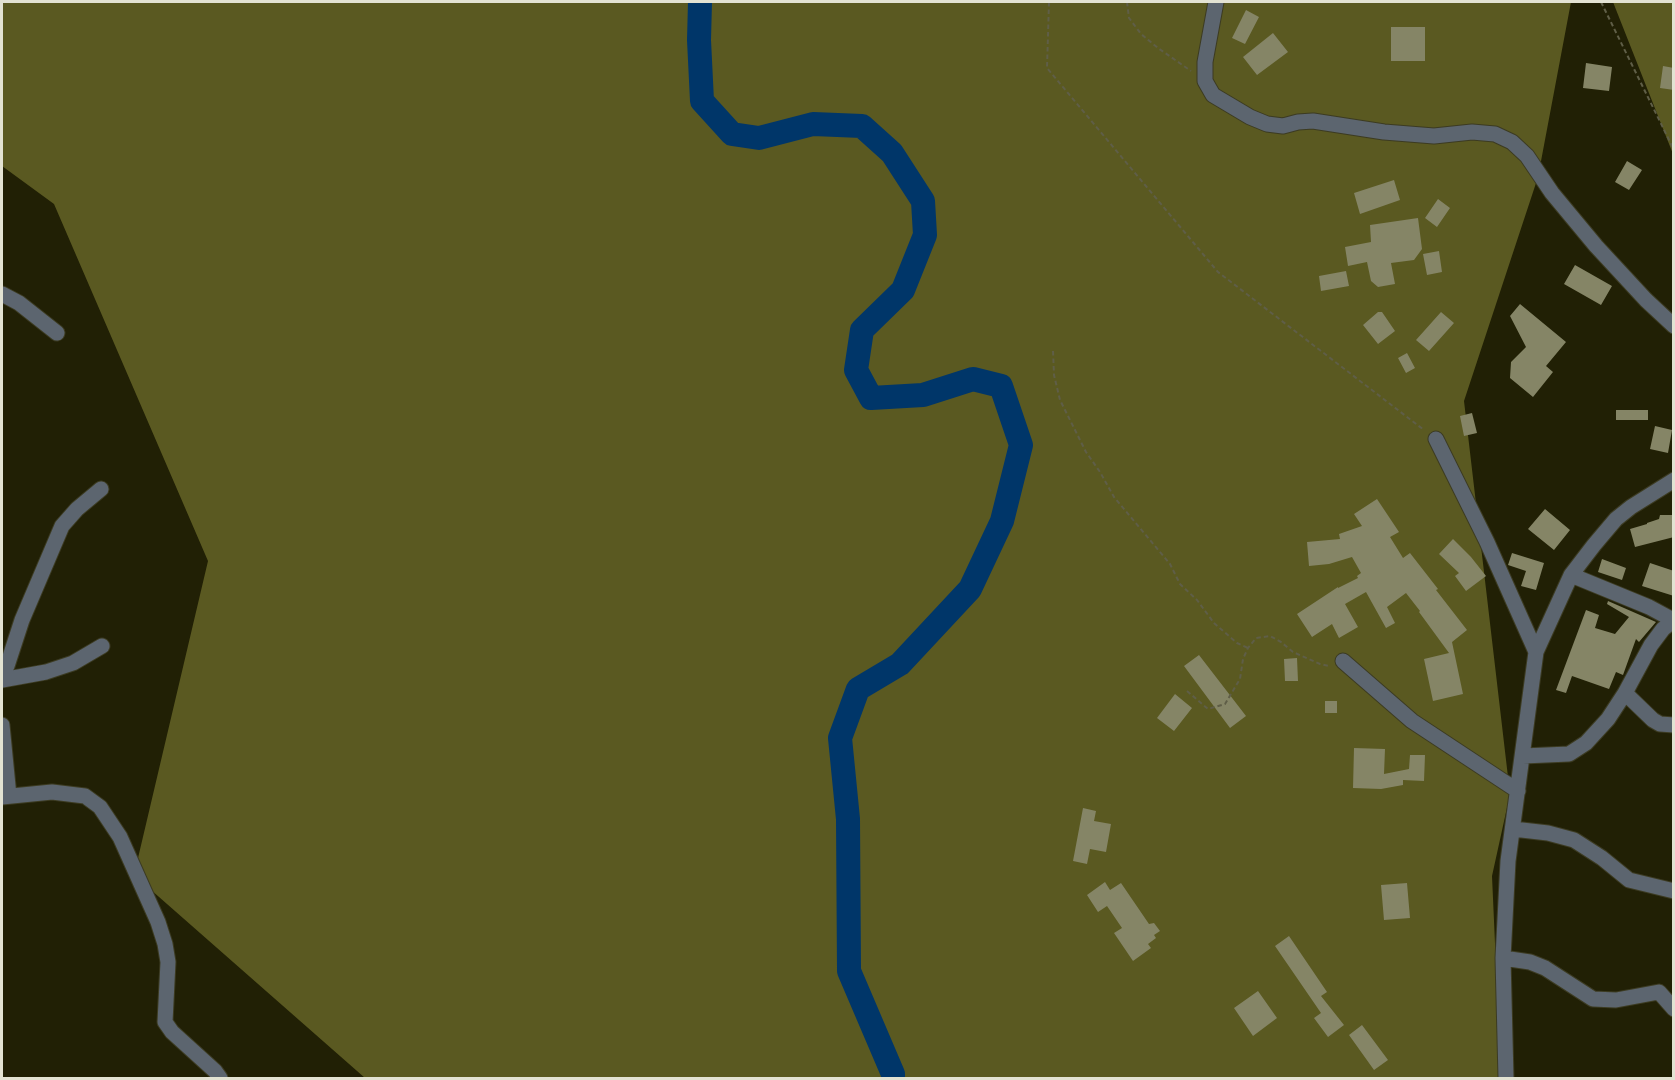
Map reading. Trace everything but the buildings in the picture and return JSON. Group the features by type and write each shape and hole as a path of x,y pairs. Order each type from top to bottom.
{"street":[{"path":"1216,2 1205,62 1205,81 1213,95 1267,124 1283,126 1313,121 1384,132 1434,136 1472,132 1495,134 1512,142 1527,156 1552,193 1596,246 1646,300 1674,326"},
{"path":"2,294 19,303 57,333"},
{"path":"1436,439 1487,542 1536,652"},
{"path":"1506,1078 1503,957 1508,861 1536,652 1571,575 1594,544 1616,519 1631,507 1674,480"},
{"path":"2,674 62,526 77,509 101,489"},
{"path":"1523,756 1569,754 1586,743 1608,719 1652,645 1663,629 1673,620 1649,607 1571,575"},
{"path":"2,680 46,672 73,663 102,646"},
{"path":"1343,661 1412,721 1518,791"},
{"path":"1625,693 1659,724 1674,725"},
{"path":"2,725 5,796 52,792 85,796 100,807 120,837 158,922 165,944 168,962 165,1022 172,1032 220,1078"},
{"path":"1513,829 1548,832 1574,840 1602,858 1629,880 1674,891"},
{"path":"1503,957 1530,962 1545,968 1593,999 1617,1000 1659,992 1674,1009"}],"path":[{"path":"1049,2 1047,68 1218,272 1436,439"},
{"path":"1127,2 1130,18 1141,34 1205,81"},
{"path":"1601,2 1674,150"},
{"path":"1053,351 1054,375 1060,400 1086,452 1114,497 1170,564 1180,584 1197,600 1214,623 1238,643 1248,648"},
{"path":"1187,691 1208,708 1226,704 1240,679 1243,659 1248,648 1257,638 1270,636 1293,652 1330,667 1343,661"}],"shaded area":[{"path":"2,2 1571,2 1538,177 1464,401 1510,794 1492,876 1501,1078 365,1078 134,875 208,561 54,204 2,166"},
{"path":"1613,2 1673,2 1673,154"}],"waterway":[{"path":"700,2 702,101 732,134 759,138 813,124 862,126 892,153 923,201 925,235 903,290 862,330 856,370 871,398 923,395 973,379 1001,386 1021,445 1002,521 970,589 900,664 858,689 840,738 848,819 849,971 893,1078"}]}
